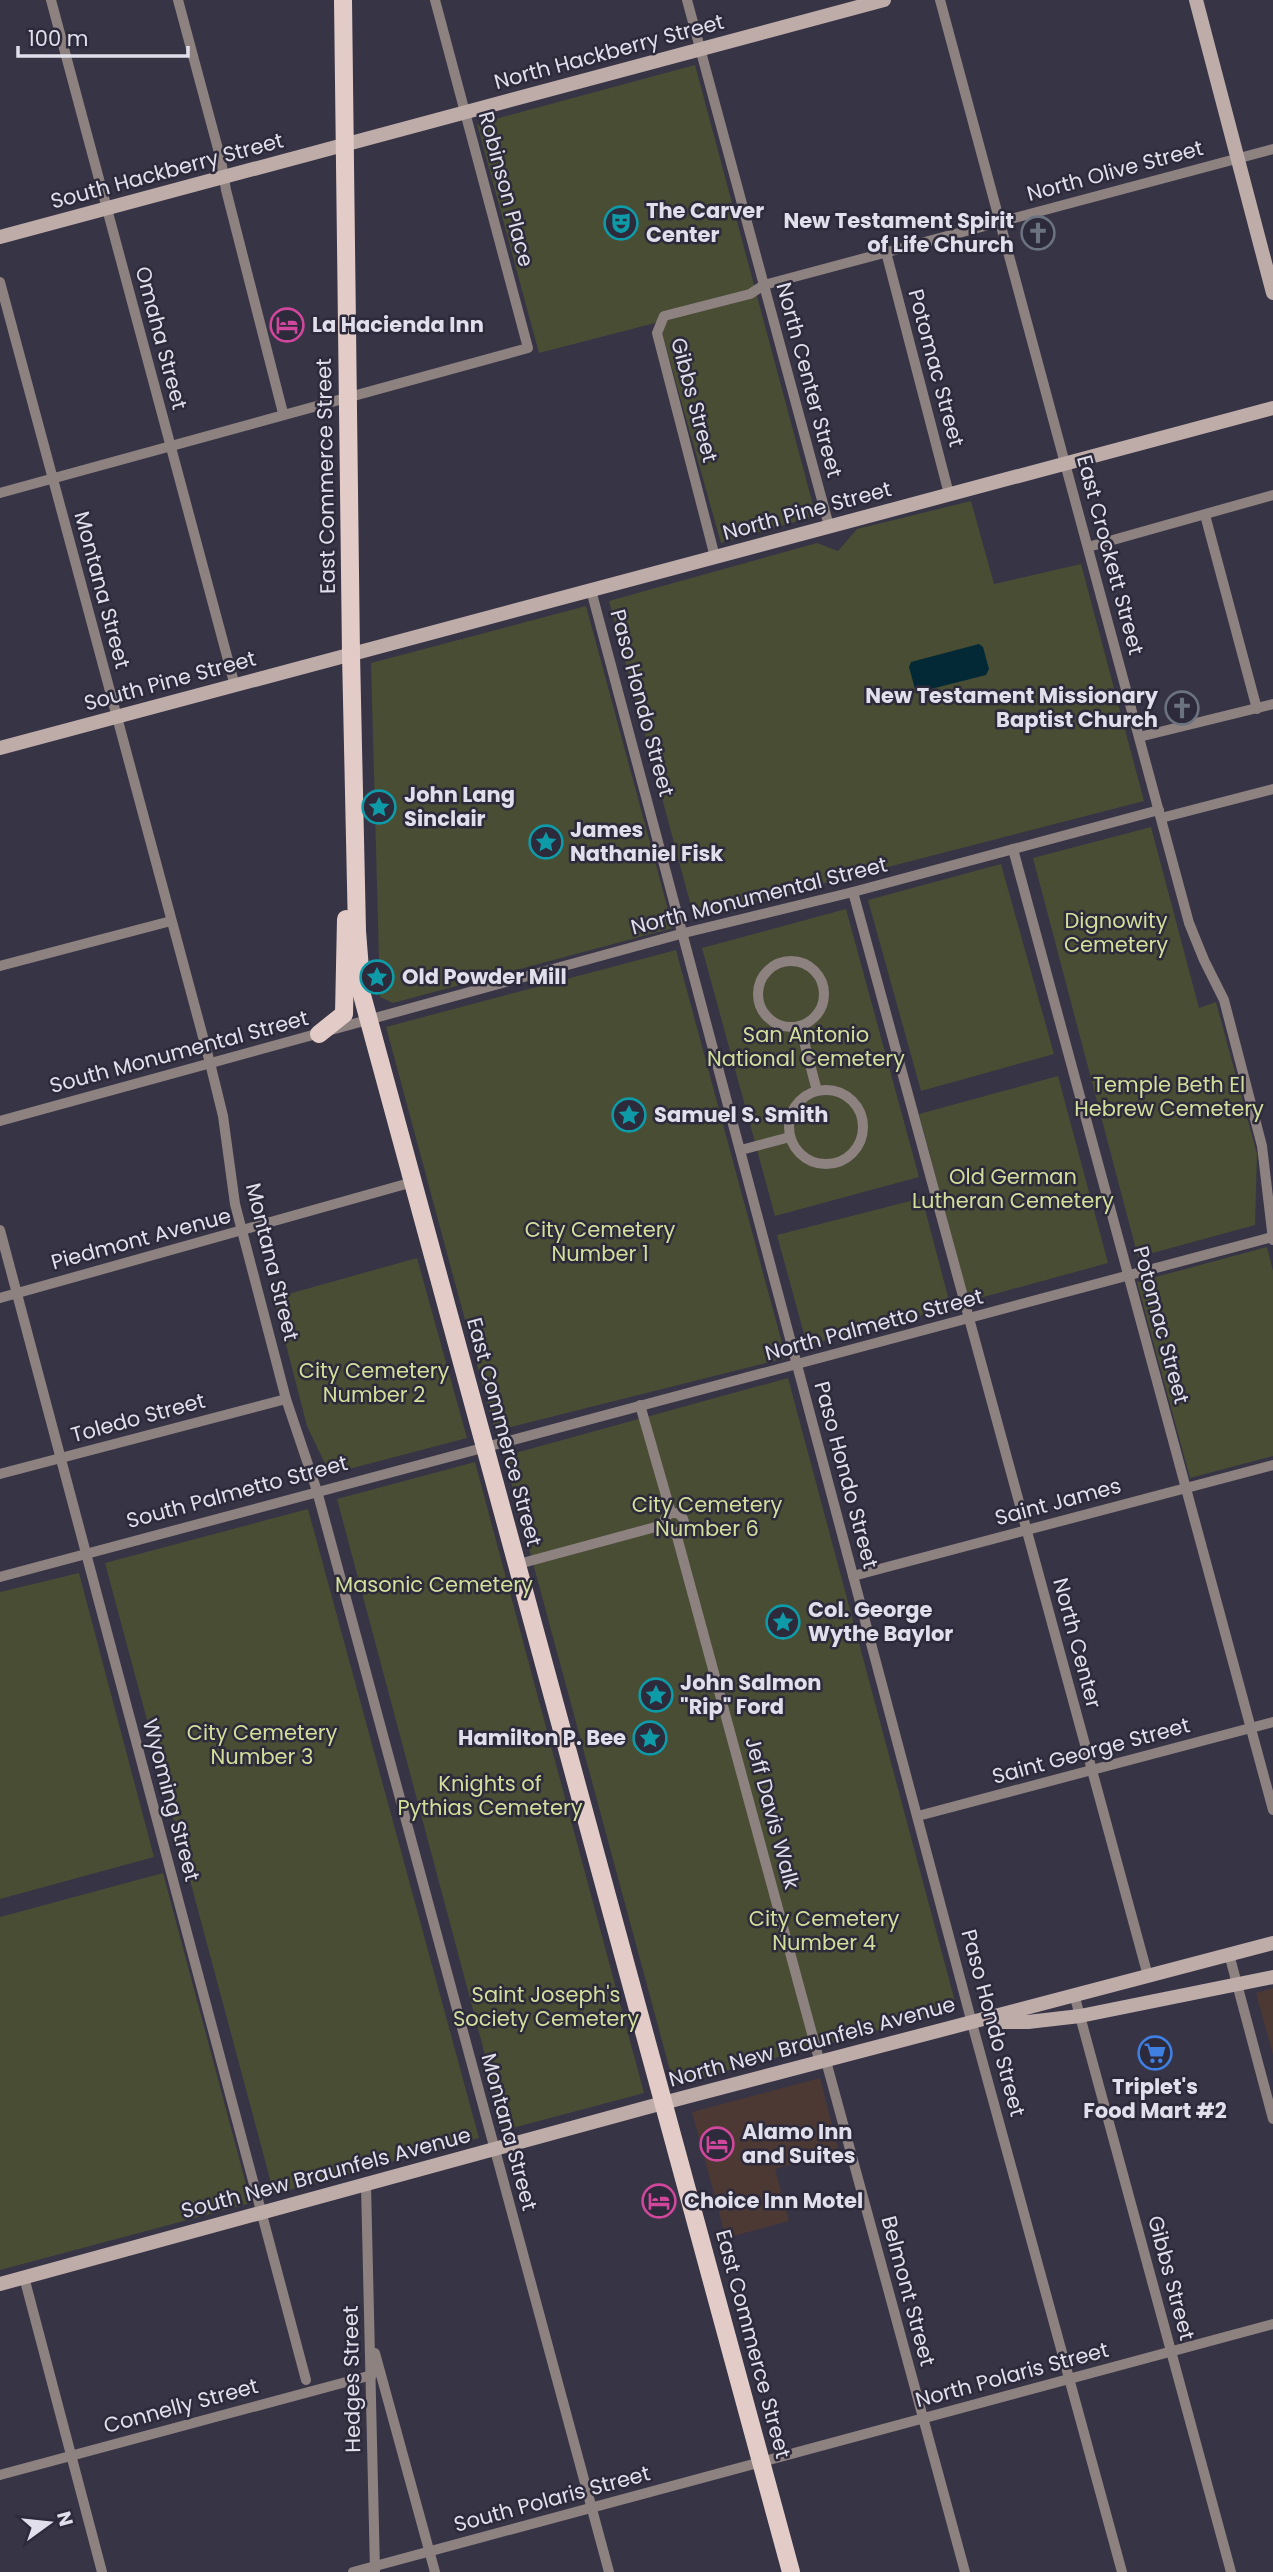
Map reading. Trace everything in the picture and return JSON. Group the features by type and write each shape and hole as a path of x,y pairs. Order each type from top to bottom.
{"main road":[{"name":"East Commerce Street","path":"343,0 351,654 359,965 369,1020 515,1565 791,2572"},
{"name":"North Hackberry Street","path":"346,144 884,0"},
{"path":"1196,0 1273,293"},
{"name":"South Hackberry Street","path":"0,237 346,144"},
{"name":"North Pine Street","path":"351,654 1273,408"},
{"name":"South Pine Street","path":"0,748 351,654"},
{"name":"East Commerce Street","path":"319,1034 344,1014 346,870 355,825"},
{"name":"North New Braunfels Avenue","path":"663,2103 1273,1943"},
{"name":"North New Braunfels Avenue","path":"972,2022 1028,2022 1080,2016 1273,1978"},
{"name":"South New Braunfels Avenue","path":"0,2284 663,2103"}],"street":[{"name":"Omaha Street","path":"51,0 235,686"},
{"path":"178,0 283,413"},
{"name":"Robinson Place","path":"348,396 528,348 435,0"},
{"name":"North Center Street","path":"687,0 829,527"},
{"name":"East Crockett Street","path":"940,0 1194,936 1224,1000 1262,1146 1270,1195 1273,1238"},
{"name":"North Olive Street","path":"764,285 1273,149"},
{"name":"Potomac Street","path":"886,252 949,494"},
{"name":"Montana Street","path":"0,282 210,1063 223,1116 242,1232 286,1399 317,1491 609,2572"},
{"name":"Gibbs Street","path":"715,557 656,328 664,316 750,294 764,285"},
{"path":"0,493 348,396"},
{"path":"1088,547 1273,495"},
{"path":"1205,515 1257,709"},
{"name":"Paso Hondo Street","path":"591,590 972,2022 1122,2572"},
{"path":"1139,737 1273,704"},
{"name":"North Monumental Street","path":"369,1020 684,933 1013,849 1273,789"},
{"name":"Potomac Street","path":"1013,849 1273,1810"},
{"name":"North Center","path":"853,892 1148,1976"},
{"path":"0,966 171,921"},
{"path":"790,960 810,966 822,984 822,1005 809,1021 800,1026 779,1025 771,1020 759,1004 757,994 764,974 779,962 790,960"},
{"name":"South Monumental Street","path":"0,1121 369,1020"},
{"path":"800,1026 817,1091"},
{"path":"817,1091 840,1092 857,1107 863,1127 858,1146 844,1159 826,1164 800,1153 790,1137 790,1117 794,1108 808,1094 817,1091"},
{"path":"741,1150 790,1137"},
{"name":"Piedmont Avenue","path":"0,1298 413,1182"},
{"name":"Wyoming Street","path":"0,1230 306,2380"},
{"name":"North Palmetto Street","path":"484,1446 1273,1238"},
{"name":"Toledo Street","path":"0,1474 286,1399"},
{"path":"640,1405 671,1513"},
{"name":"South Palmetto Street","path":"0,1577 484,1446"},
{"name":"Saint James","path":"853,1576 1273,1465"},
{"path":"671,1513 680,1514 684,1520 682,1529 676,1533 669,1532 663,1525 665,1517 671,1513"},
{"path":"515,1565 663,1525"},
{"name":"Jeff Davis Walk","path":"676,1533 823,2062"},
{"name":"Saint George Street","path":"918,1816 1273,1722"},
{"path":"1229,1954 1273,2119"},
{"name":"Gibbs Street","path":"1074,1994 1231,2572"},
{"name":"Belmont Street","path":"823,2062 965,2572"},
{"name":"Hedges Street","path":"366,2185 375,2569"},
{"path":"24,2277 103,2572"},
{"name":"North Polaris Street","path":"761,2461 1273,2325"},
{"path":"370,2334 435,2572"},
{"name":"Connelly Street","path":"0,2474 372,2375"},
{"name":"South Polaris Street","path":"353,2572 375,2569 761,2461"}],"shaded area":[{"path":"1273,1988 1273,2055 1256,1993"},
{"path":"820,2078 839,2152 775,2169 789,2221 726,2238 692,2112"}],"green space":[{"name":"The Carver Center","path":"695,65 816,516 721,543 659,322 539,353 477,124"},
{"path":"971,501 994,584 1081,564 1144,801 694,917 609,601 817,543 838,551 857,529"},
{"path":"586,606 673,928 393,1003 380,997 371,663"},
{"path":"1151,827 1199,1008 1216,1002 1257,1154 1255,1225 1138,1257 1033,858"},
{"path":"1001,864 1054,1054 921,1091 868,900"},
{"name":"San Antonio National Cemetery","path":"846,909 919,1177 775,1216 702,948"},
{"name":"City Cemetery Number 1","path":"676,950 786,1358 495,1431 386,1027"},
{"name":"Old German Lutheran Cemetery","path":"1058,1076 1108,1263 969,1301 919,1114"},
{"path":"922,1198 951,1308 807,1345 777,1235"},
{"path":"1267,1247 1273,1271 1273,1456 1190,1478 1137,1282"},
{"name":"City Cemetery Number 2","path":"417,1258 467,1438 330,1474 307,1426 274,1298"},
{"path":"788,1378 957,2009 674,2085 504,1456"},
{"path":"475,1462 644,2093 505,2130 337,1499"},
{"name":"City Cemetery Number 3","path":"308,1509 479,2138 274,2194 105,1563"},
{"path":"79,1573 154,1857 0,1899 0,1592"},
{"path":"163,1873 251,2203 0,2270 0,1917"}],"water":[{"path":"979,644 983,647 989,669 986,675 919,692 915,689 909,667 911,662"}],"place":[{"name":"The Carver Center","path":"621,223"},
{"name":"New Testament Spirit of Life Church","path":"1038,233"},
{"name":"La Hacienda Inn","path":"287,325"},
{"name":"New Testament Missionary Baptist Church","path":"1182,708"},
{"name":"John Lang Sinclair","path":"379,807"},
{"name":"James Nathaniel Fisk","path":"546,842"},
{"name":"Old Powder Mill","path":"377,977"},
{"name":"Samuel S. Smith","path":"629,1115"},
{"name":"Col. George Wythe Baylor","path":"783,1622"},
{"name":"John Salmon \"Rip\" Ford","path":"656,1695"},
{"name":"Hamilton P. Bee","path":"650,1738"},
{"name":"Triplet's Food Mart #2","path":"1155,2053"},
{"name":"Alamo Inn and Suites","path":"717,2144"},
{"name":"Choice Inn Motel","path":"659,2201"}],"park label":[{"name":"Dignowity Cemetery","path":"1116,933"},
{"name":"Temple Beth El Hebrew Cemetery","path":"1169,1097"},
{"name":"City Cemetery Number 6","path":"707,1517"},
{"name":"Masonic Cemetery","path":"434,1585"},
{"name":"Knights of Pythias Cemetery","path":"490,1796"},
{"name":"City Cemetery Number 4","path":"824,1931"},
{"name":"Saint Joseph's Society Cemetery","path":"546,2007"}]}
